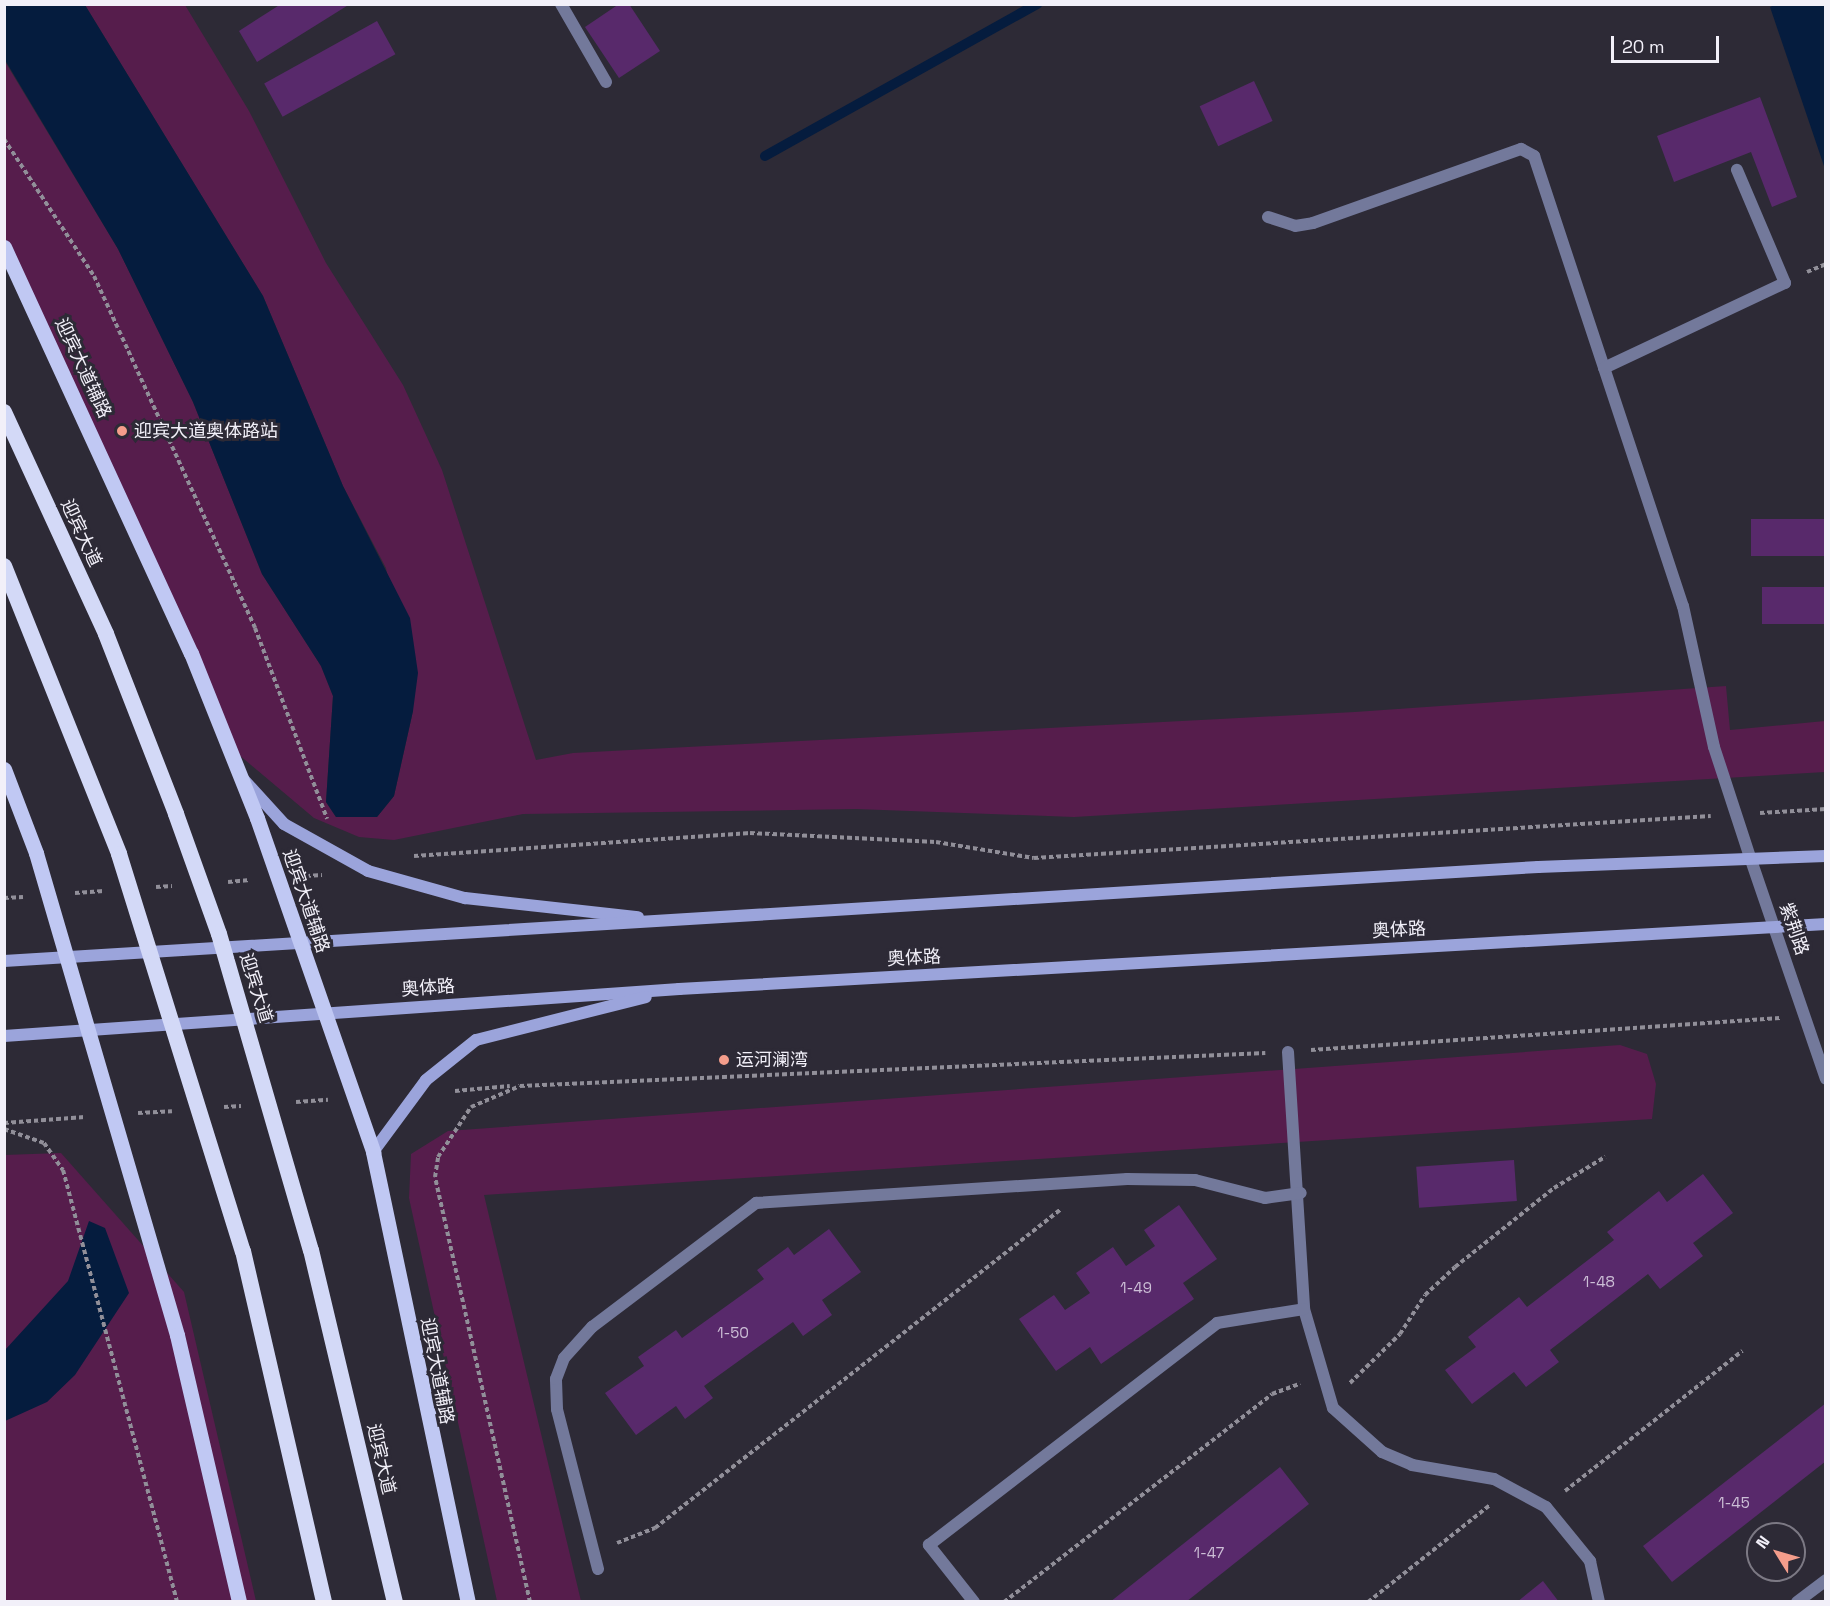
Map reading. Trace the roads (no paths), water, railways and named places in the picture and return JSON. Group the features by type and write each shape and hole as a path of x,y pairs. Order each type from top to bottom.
{"highway":[{"name":"迎宾大道","path":"4,412 106,633 219,934 311,1250 395,1602"},
{"path":"4,566 119,854 243,1251 324,1602"}],"main road":[{"name":"迎宾大道辅路","path":"4,247 124,501 239,775 373,1152 468,1602"},
{"path":"4,770 67,958 177,1335 239,1602"},
{"path":"239,775 284,824 368,871 465,898 672,920"},
{"path":"4,962 1538,867 1826,856"},
{"name":"奥体路","path":"4,1036 679,989 1826,924"},
{"path":"373,1152 426,1080 476,1040 679,989"}],"street":[{"path":"561,4 606,81"},
{"name":"紫荆路","path":"1268,216 1295,226 1312,223 1521,149 1534,156 1683,606 1714,747 1826,1079"},
{"path":"1604,368 1785,283 1737,170"},
{"path":"1288,1052 1301,1193 1304,1309 1321,1379 1330,1401 1382,1452 1412,1465 1512,1487 1546,1507 1590,1561 1599,1602"},
{"path":"598,1569 557,1409 556,1379 564,1358 592,1327 741,1212 756,1203 1097,1180 1195,1180 1265,1198 1301,1193"},
{"path":"974,1602 928,1545 1217,1323 1304,1309"},
{"path":"1797,1602 1826,1580"}],"water":[{"path":"5,4 85,5 263,296 343,486 410,618 418,673 413,711 394,796 377,817 336,817 326,802 333,696 321,666 262,574 193,402 118,249 5,60"},
{"path":"1777,4 1825,5 1825,169 1770,7"},
{"path":"89,1221 105,1228 129,1293 75,1375 47,1402 5,1421 5,1350 68,1281"}],"waterway":[{"path":"765,156 1037,4"}],"place":[{"name":"迎宾大道奥体路站","path":"122,431"},
{"name":"运河澜湾","path":"724,1060"}]}
